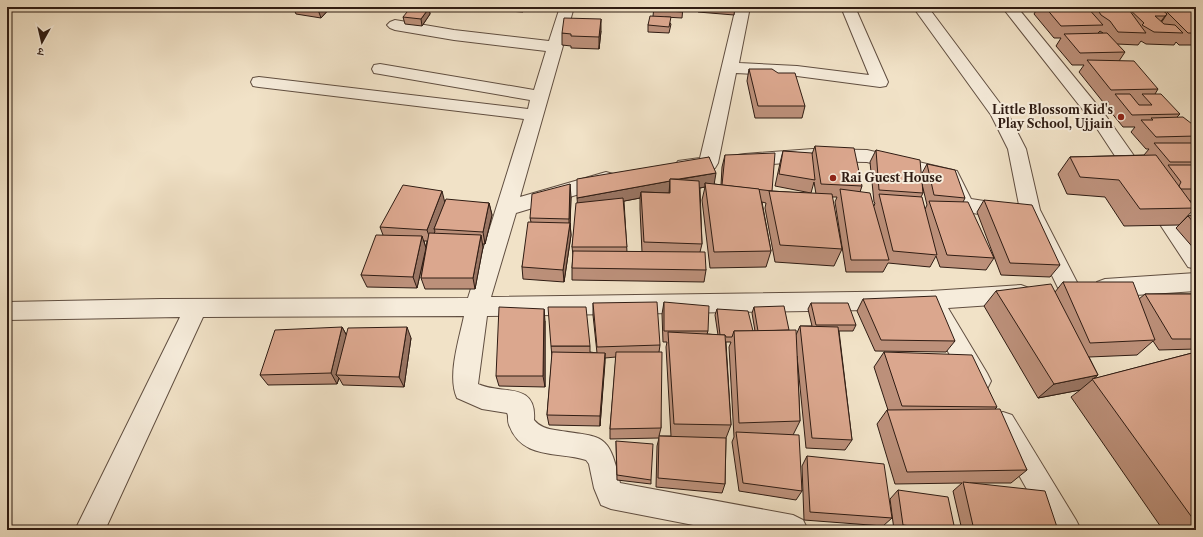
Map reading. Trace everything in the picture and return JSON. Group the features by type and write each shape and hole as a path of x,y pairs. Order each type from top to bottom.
{"street":[{"path":"567,7 477,307 466,378 466,390 482,398 514,402 522,410 521,422 527,432 536,439 588,447 596,450 600,454 607,487 611,495 793,530"},
{"path":"721,162 730,68 743,7"},
{"path":"730,68 796,72 880,82 848,7"},
{"path":"920,7 999,114 1017,149 1032,213 1070,290"},
{"path":"1009,7 1100,120 1196,261"},
{"path":"395,25 454,35 555,47"},
{"path":"380,70 540,96"},
{"path":"259,82 535,115"},
{"path":"670,169 721,162 813,155 867,156 950,176 964,206 1032,213"},
{"path":"507,208 607,179 623,176"},
{"path":"7,311 196,308 477,307 931,300 1196,282"},
{"path":"931,300 1066,530"},
{"path":"90,530 196,308"}],"building":[{"path":"411,7 429,8 421,19 403,17"},
{"path":"654,7 683,7 683,12 654,10"},
{"path":"711,7 735,7 735,9"},
{"path":"1045,7 1087,7 1103,25 1061,26"},
{"path":"1096,7 1127,7 1146,33 1118,32 1110,21 1101,15"},
{"path":"1127,7 1158,7 1167,14 1165,16 1155,16 1164,24 1175,25 1183,33 1154,32 1142,25 1144,23"},
{"path":"1163,8 1196,9 1196,33 1188,33"},
{"path":"650,16 671,17 669,27 648,25"},
{"path":"564,18 601,19 599,37 571,36 571,34 562,33"},
{"path":"1107,33 1125,52 1080,53 1064,34"},
{"path":"1087,60 1134,61 1158,89 1111,90"},
{"path":"749,69 772,69 778,73 795,73 805,106 758,106"},
{"path":"1115,94 1130,94 1139,105 1152,105 1142,94 1161,94 1180,114 1132,115"},
{"path":"1183,117 1196,127 1196,136 1156,137 1141,120 1153,120 1151,118"},
{"path":"1154,143 1196,143 1196,162 1170,162"},
{"path":"815,146 854,148 862,186 821,184"},
{"path":"876,150 920,160 923,193 879,190"},
{"path":"783,151 812,153 815,180 779,174"},
{"path":"775,153 772,191 722,185 725,155"},
{"path":"1156,155 1195,208 1140,209 1119,180 1080,177 1070,157"},
{"path":"709,157 716,173 670,179 670,181 577,198 577,179"},
{"path":"927,164 955,170 965,198 934,195"},
{"path":"1168,165 1196,165 1196,189 1181,189 1179,186 1181,182"},
{"path":"670,179 699,181 702,244 644,242 641,192 670,193"},
{"path":"705,183 759,189 771,251 714,252"},
{"path":"570,184 569,219 530,218 532,194"},
{"path":"403,185 442,191 427,230 380,227"},
{"path":"840,189 870,193 889,260 851,260"},
{"path":"769,191 832,194 842,249 780,245"},
{"path":"879,194 922,197 937,255 893,251"},
{"path":"623,198 627,247 572,247 576,203"},
{"path":"446,199 489,203 483,232 434,229"},
{"path":"984,200 1032,205 1060,265 1010,263"},
{"path":"929,201 968,202 994,258 947,255"},
{"path":"1196,215 1196,225 1188,216"},
{"path":"528,222 570,223 563,270 522,267"},
{"path":"429,233 481,235 473,278 421,278"},
{"path":"376,235 422,236 413,277 361,275"},
{"path":"573,251 705,252 706,270 572,268"},
{"path":"1063,282 1133,282 1155,340 1090,343"},
{"path":"1051,284 1098,375 1054,384 996,291"},
{"path":"1145,294 1196,294 1196,339 1172,339"},
{"path":"936,296 955,341 881,340 863,299"},
{"path":"657,302 660,345 597,347 593,303"},
{"path":"664,302 709,306 708,331 664,331"},
{"path":"811,303 848,303 856,325 816,325"},
{"path":"784,306 789,330 758,331 754,307"},
{"path":"499,307 544,309 543,376 496,376"},
{"path":"548,307 586,307 590,346 551,346"},
{"path":"717,309 748,311 753,331 734,331 732,337 720,335"},
{"path":"800,326 838,327 852,440 812,438"},
{"path":"342,327 331,373 260,375 275,330"},
{"path":"407,327 399,377 336,375 348,328"},
{"path":"796,330 800,421 739,423 734,331"},
{"path":"668,332 725,335 731,425 674,424"},
{"path":"552,352 605,353 600,416 547,415"},
{"path":"616,352 662,352 661,428 610,429"},
{"path":"884,352 972,355 997,407 902,406"},
{"path":"1196,352 1196,523 1092,379"},
{"path":"1000,409 1027,470 907,472 887,410"},
{"path":"736,432 799,435 802,491 743,483"},
{"path":"659,436 726,438 725,484 658,478"},
{"path":"616,441 653,444 651,480 617,475"},
{"path":"807,456 884,464 892,518 810,512"},
{"path":"963,482 1045,491 1058,530 974,530"},
{"path":"898,490 948,497 955,530 942,530 903,525"}],"place":[{"name":"Little Blossom Kid's Play School, Ujjain","path":"1121,117"},
{"name":"Rai Guest House","path":"833,178"}]}
